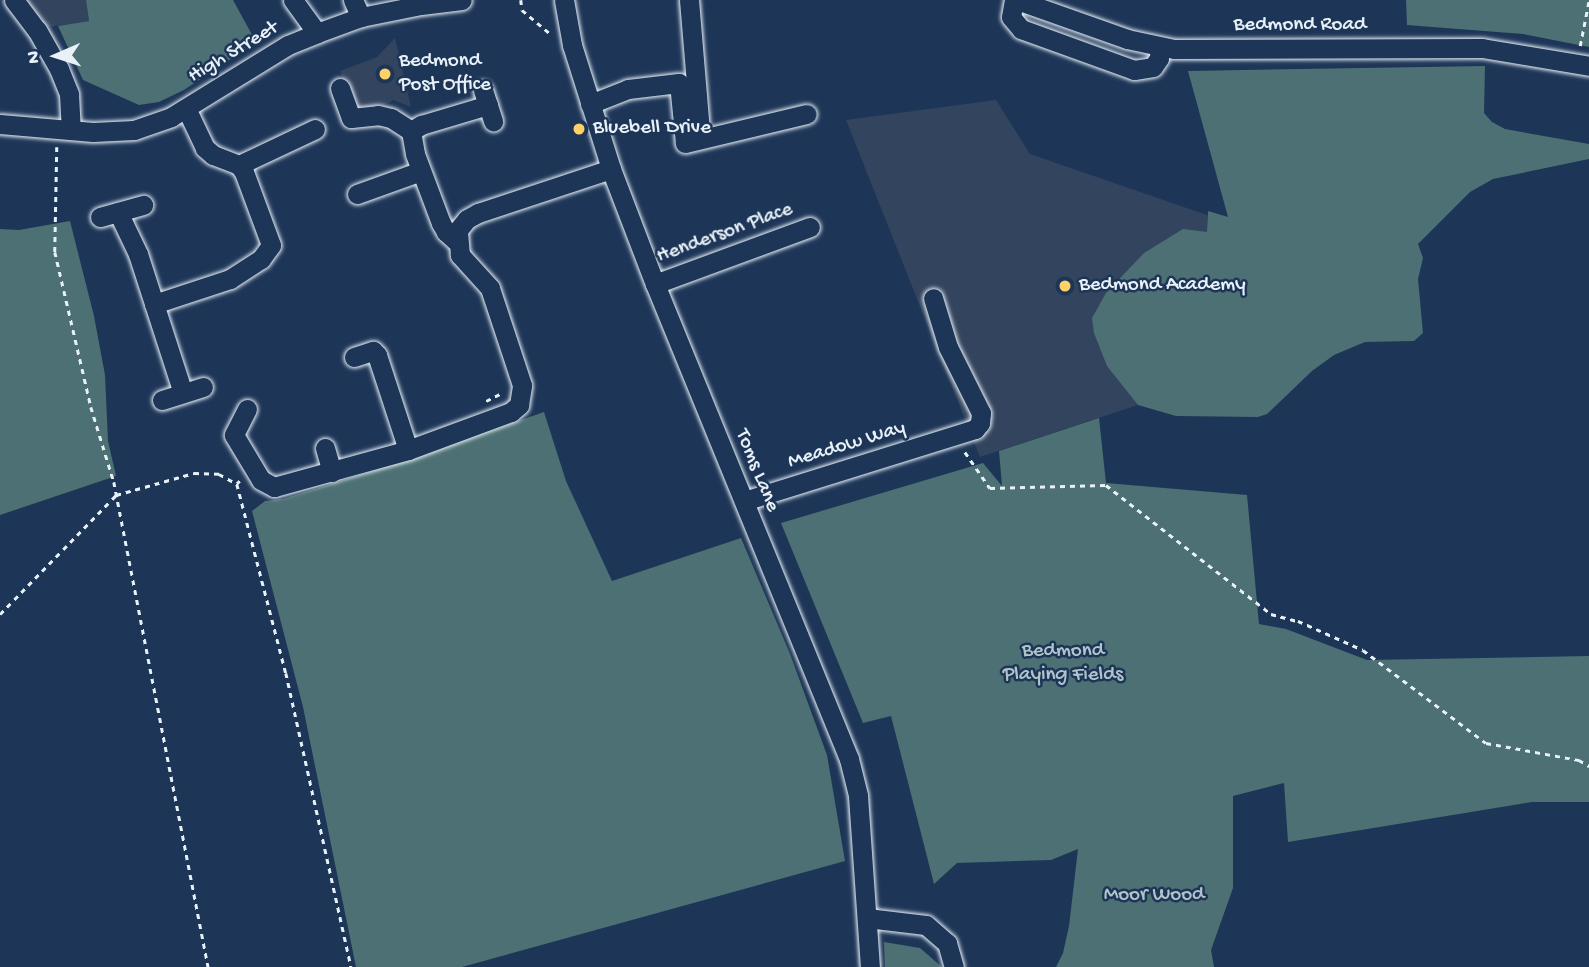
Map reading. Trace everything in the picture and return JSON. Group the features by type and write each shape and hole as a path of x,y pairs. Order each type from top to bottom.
{"street":[{"path":"14,0 37,30 60,69 69,94 64,130"},
{"path":"293,0 317,33"},
{"name":"High Street","path":"0,124 64,130 134,130 186,108 288,45 317,33 357,9 462,0"},
{"name":"Toms Lane","path":"564,0 572,45 611,169 655,284 849,759 858,796 870,967"},
{"path":"689,0 700,132"},
{"path":"1016,0 1011,17 1021,29 1134,70 1153,67 1159,58 1160,47"},
{"name":"Bedmond Road","path":"1016,0 1127,39 1160,47 1188,50 1482,48 1583,65"},
{"path":"590,104 628,89 679,83 685,143 807,114"},
{"path":"247,409 234,435 266,485 274,487 408,450 511,412 519,405 522,385 490,288 460,255 456,241 446,232 421,171 411,131 391,118 378,115 351,118 340,88"},
{"path":"411,131 421,125 488,106"},
{"path":"186,108 205,148 213,155 239,164 314,129"},
{"path":"154,304 229,279 268,252 269,236 239,164"},
{"path":"456,241 461,224 478,213 611,169"},
{"path":"357,194 421,171"},
{"path":"143,205 109,214 138,254 183,394"},
{"name":"Henderson Place","path":"655,284 810,227"},
{"path":"933,298 948,347 981,412 980,423 959,435"},
{"path":"354,357 373,351 377,355 408,450"},
{"path":"162,400 203,387"},
{"name":"Meadow Way","path":"744,501 959,435"},
{"path":"325,448 332,472"},
{"path":"867,918 926,925 947,943 954,967"}],"path":[{"path":"521,0 522,10 550,31 554,43"},
{"path":"1583,65 1589,1"},
{"path":"64,130 55,252 91,407 116,495 208,967"},
{"path":"476,426 484,403 510,388"},
{"path":"959,435 990,488 1106,485 1271,614 1298,621 1363,650 1486,743 1578,760 1589,766"},
{"path":"237,484 243,476 256,471"},
{"path":"0,614 116,495 194,473 219,474 237,484 286,673 351,967"}],"shaded area":[{"path":"24,0 86,0 89,21 42,28"},
{"path":"395,38 411,107 393,100 354,110 340,71 377,57"},
{"name":"Bedmond Academy","path":"996,100 1030,154 1207,215 1208,232 1238,372 980,457 846,120"}],"green space":[{"path":"86,0 233,0 256,42 184,90 159,102 139,105 83,80 58,26 89,21"},
{"path":"1406,0 1589,0 1589,47 1523,34 1407,25"},
{"path":"1485,66 1484,113 1492,122 1505,129 1589,144 1589,159 1493,179 1470,192 1418,244 1423,258 1418,279 1423,333 1414,341 1365,342 1334,355 1312,371 1267,414 1258,417 1176,416 1138,405 1107,366 1094,333 1092,318 1106,293 1144,253 1183,229 1207,232 1208,211 1228,217 1188,71"},
{"path":"70,221 94,316 105,375 108,441 116,476 0,515 0,229 19,230"},
{"path":"544,412 566,481 612,581 741,538 790,654 827,755 845,861 462,967 356,967 303,707 252,511 265,501 283,499 364,474"},
{"name":"Bedmond Playing Fields","path":"1099,418 1106,483 1247,495 1259,624 1286,629 1367,660 1589,656 1589,802 1532,802 1288,842 1284,783 1233,796 1233,888 1211,950 1214,967 1056,967 1063,953 1069,926 1078,849 1051,860 957,863 934,884 891,716 863,723 781,523 983,463 1002,486 999,451"},
{"path":"884,942 920,948 942,967 885,967"}],"place":[{"name":"Bedmond Post Office","path":"385,74"},
{"name":"Bluebell Drive","path":"579,129"},
{"name":"Bedmond Academy","path":"1065,286"}],"park label":[{"name":"Moor Wood","path":"1154,896"}]}
